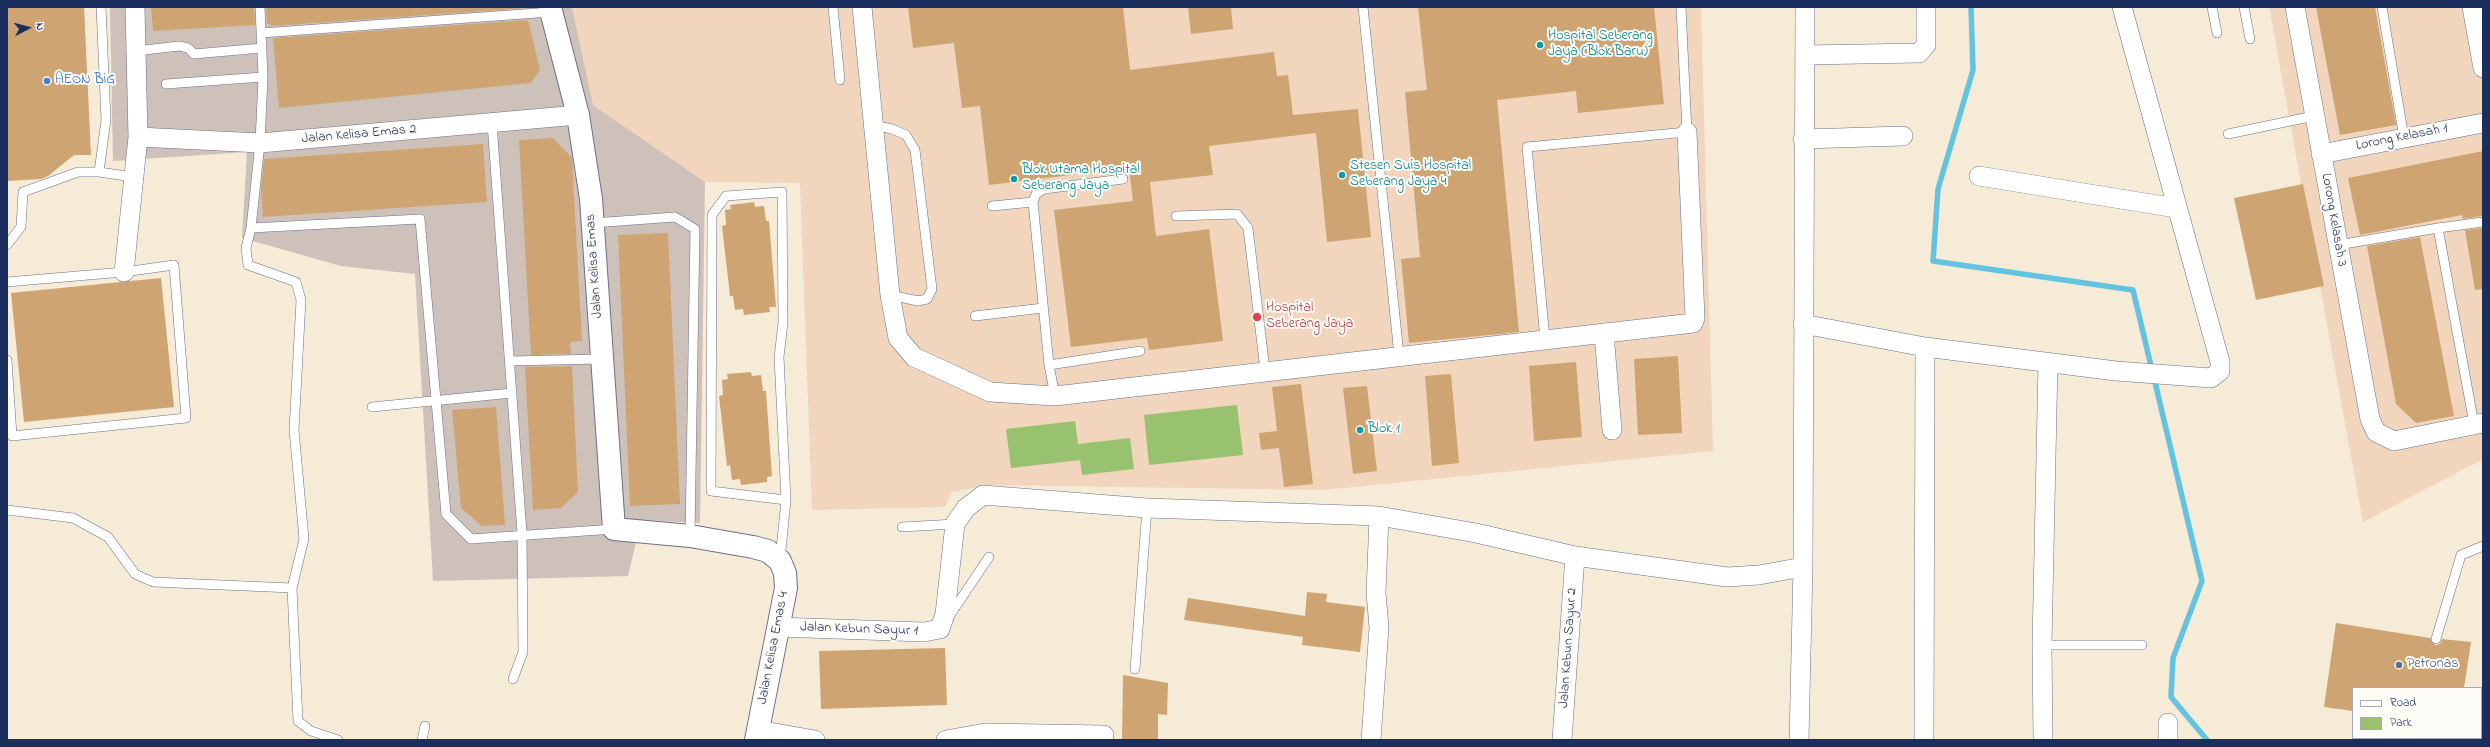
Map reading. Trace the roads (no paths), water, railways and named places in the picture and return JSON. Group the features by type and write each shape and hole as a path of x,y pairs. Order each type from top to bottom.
{"street":[{"path":"124,272 138,137 135,7"},
{"path":"862,7 890,295 898,338 914,357 990,392 1055,396 1265,370 1693,323 1695,318 1687,132"},
{"path":"1799,740 1803,567 1803,139 1805,7"},
{"path":"1805,55 1919,53 1926,44 1926,7"},
{"path":"1803,324 1926,347 2116,371 2211,378 2220,371 2220,362 2176,208 2122,7"},
{"name":"Lorong Kelasah 3","path":"2295,7 2370,419 2376,432 2394,441 2479,424"},
{"path":"2472,7 2483,68"},
{"name":"Jalan Kelisa Emas","path":"550,10 578,115 591,199 591,223 614,528"},
{"name":"Jalan Kelisa Emas 2","path":"138,137 260,143 578,115"},
{"name":"Lorong Kelasah 1","path":"2321,154 2483,123"},
{"path":"1803,139 1903,136"},
{"path":"1979,176 2176,208"},
{"path":"1604,333 1612,430"},
{"path":"1924,740 1926,347"},
{"path":"2043,740 2042,644 2048,362"},
{"path":"940,629 945,614 955,524 966,508 983,495 1147,508 1379,516 1476,533 1575,556 1727,577 1759,575 1803,567"},
{"path":"1371,740 1379,627 1376,593 1379,516"},
{"path":"614,528 690,536 768,551 780,561"},
{"name":"Jalan Kebun Sayur 2","path":"1562,740 1575,556"},
{"name":"Jalan Kelisa Emas 4","path":"757,735 777,627 786,588 785,573 780,561"},
{"name":"Jalan Kebun Sayur 1","path":"777,627 924,632 940,629"},
{"path":"946,740 985,733 1104,735"},
{"path":"757,735 815,740"}],"lane":[{"path":"99,172 106,120 101,7"},
{"path":"260,7 263,76 260,143 251,228 246,248 248,265 296,282 302,300 294,430 304,540 292,588 298,721 311,731 338,740"},
{"path":"833,7 840,80"},
{"path":"1363,7 1399,355"},
{"path":"1545,339 1527,147 1687,132 1680,7"},
{"path":"2212,7 2217,33"},
{"path":"2244,7 2250,39"},
{"path":"2382,7 2404,138"},
{"path":"261,33 550,10"},
{"path":"136,52 179,46 188,48 194,54 262,48"},
{"path":"166,84 263,76"},
{"path":"2228,134 2314,116"},
{"path":"492,123 522,534 523,652 513,679"},
{"path":"873,126 892,129 906,135 915,150 932,289 927,299 918,301 890,295"},
{"path":"7,245 21,227 23,192 78,172 99,172 133,177"},
{"path":"1055,396 1049,365 1043,308 1034,202 1036,194 1044,189 1123,179"},
{"path":"780,561 786,500 779,357 784,323 782,192 726,196 712,215 711,491 786,500"},
{"path":"992,206 1034,202"},
{"path":"1176,216 1237,214 1248,228 1265,370"},
{"path":"591,223 676,218 695,229 690,536"},
{"path":"251,228 420,219 446,514 470,539 614,528"},
{"path":"2338,245 2483,222"},
{"path":"2438,228 2479,424"},
{"path":"7,282 124,272 174,265 186,418 12,436 7,360"},
{"path":"975,316 1043,308"},
{"path":"1049,365 1140,351"},
{"path":"510,361 601,359"},
{"path":"372,406 512,393"},
{"path":"1135,669 1147,508"},
{"path":"7,510 73,518 108,537 136,574 153,582 292,588"},
{"path":"902,527 955,524"},
{"path":"2436,639 2461,555 2483,546"},
{"path":"940,629 958,606 989,556"},
{"path":"2042,644 2142,645"},
{"path":"422,740 425,726"}],"waterway":[{"path":"1971,7 1973,70 1938,189 1933,261 2133,290 2151,366"},
{"path":"2154,378 2202,581 2173,658 2171,697 2207,740"}],"place":[{"name":"Hospital Seberang Jaya (Blok Baru)","path":"1540,45"},
{"name":"AEON BiG","path":"47,81"},
{"name":"Stesen Suis Hospital Seberang Jaya 4","path":"1342,175"},
{"name":"Blok Utama Hospital Seberang Jaya","path":"1014,179"},
{"name":"Hospital Seberang Jaya","path":"1257,317"},
{"name":"Blok 1","path":"1360,430"},
{"name":"Petronas","path":"2399,665"}]}
